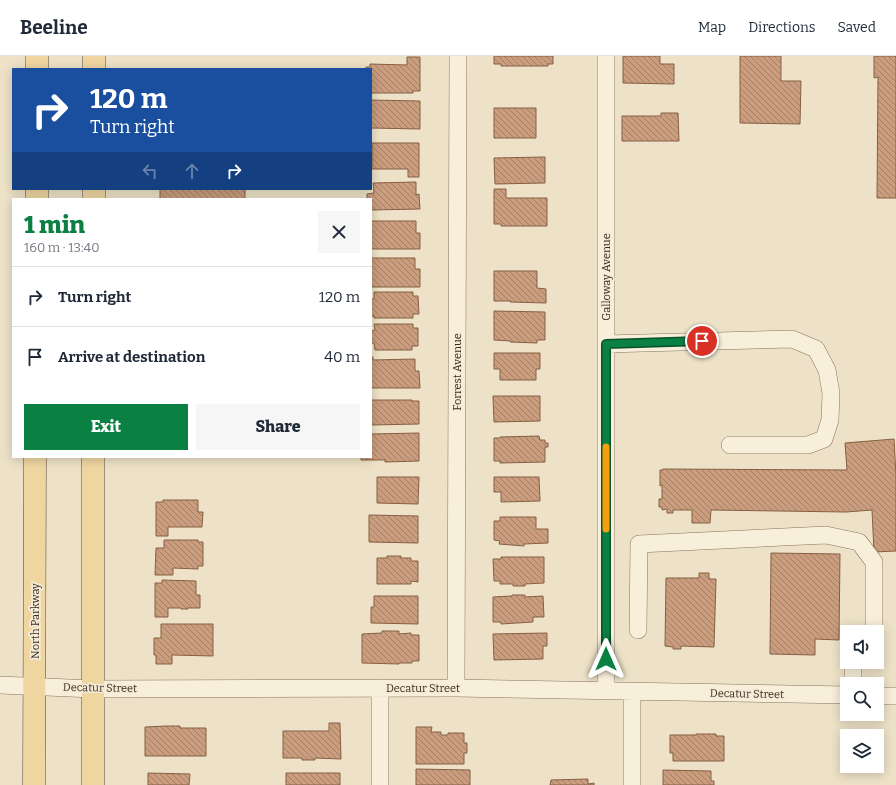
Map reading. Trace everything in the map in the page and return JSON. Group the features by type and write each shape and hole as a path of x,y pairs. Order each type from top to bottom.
{"main road":[{"path":"37,56 37,68"},
{"path":"94,56 94,68"},
{"name":"North Parkway","path":"34,785 35,458"},
{"path":"93,458 93,785"}],"street":[{"name":"Forrest Avenue","path":"456,688 458,56"},
{"name":"Galloway Avenue","path":"606,56 606,691"},
{"path":"606,344 792,340 816,349 827,370 831,393 830,420 824,439 808,445 730,444"},
{"path":"638,630 639,544 826,535 859,542 874,562 874,625"},
{"name":"Decatur Street","path":"0,685 93,689 456,688 840,695"},
{"path":"380,688 380,785"},
{"path":"632,692 632,785"},
{"path":"884,696 896,696"}],"building":[{"path":"494,56 553,56 553,64 548,64 548,66 501,66 501,64 494,64"},
{"path":"623,56 660,56 660,64 674,64 674,84 623,83"},
{"path":"740,56 781,56 781,81 801,81 800,124 740,123"},
{"path":"874,56 896,56 896,198 877,198 878,77 874,78"},
{"path":"407,57 420,57 420,91 413,91 413,93 372,93 372,68 366,67 370,67 370,64 407,65"},
{"path":"372,100 420,101 420,129 372,128"},
{"path":"494,108 536,108 536,138 494,138"},
{"path":"661,113 678,113 679,141 622,141 622,116 661,116"},
{"path":"372,143 419,143 419,177 408,177 408,169 372,169"},
{"path":"545,157 545,183 495,184 494,158"},
{"path":"416,182 416,195 419,194 420,209 372,210 372,198 367,198 367,194 374,193 373,183"},
{"path":"494,189 506,189 506,198 547,198 547,226 501,226 501,224 494,224"},
{"path":"160,190 245,190 245,198 160,198"},
{"path":"372,221 416,221 416,233 420,233 420,249 372,249"},
{"path":"372,258 415,258 415,269 420,269 420,287 372,287"},
{"path":"494,271 537,271 537,288 546,289 546,303 494,301"},
{"path":"374,292 413,292 413,296 418,296 419,314 413,314 413,318 374,318 374,316 372,316 372,299 374,299"},
{"path":"494,311 545,312 545,340 537,340 537,343 494,340"},
{"path":"374,324 413,324 413,328 418,328 418,346 412,346 412,350 375,350 374,343 372,343 372,331 375,330"},
{"path":"494,353 540,353 540,369 536,369 536,380 500,380 500,369 494,369"},
{"path":"372,357 373,360 415,359 415,371 419,371 420,388 372,388"},
{"path":"493,396 540,396 540,421 494,422"},
{"path":"372,400 419,401 419,424 372,425"},
{"path":"419,433 419,461 385,462 385,460 361,460 361,458 372,458 372,434"},
{"path":"539,436 540,440 545,440 545,443 548,443 548,447 545,447 545,462 500,463 500,461 494,461 494,438"},
{"path":"894,439 896,476 896,551 874,552 872,510 846,512 711,510 710,523 692,523 692,510 673,510 673,513 667,513 667,509 662,510 662,507 659,507 659,499 662,499 660,470 663,469 847,470 845,443"},
{"path":"377,477 419,477 418,504 377,503"},
{"path":"494,477 539,477 540,501 501,502 501,492 494,492"},
{"path":"163,500 198,500 198,512 203,512 202,527 168,527 168,536 156,536 156,502 163,502"},
{"path":"369,515 418,516 418,543 369,542"},
{"path":"500,517 536,517 536,529 548,529 548,543 524,544 524,546 499,544 500,541 494,540 494,521 500,521"},
{"path":"164,540 198,540 198,542 203,542 203,566 198,566 198,569 173,568 173,575 155,575 156,548 164,548"},
{"path":"771,553 840,554 839,640 815,639 815,655 770,654"},
{"path":"387,556 401,556 401,558 411,558 411,561 418,561 418,582 411,581 411,584 377,584 377,558 387,558"},
{"path":"501,557 544,557 544,583 513,586 513,584 500,584 500,581 494,581 493,559 501,559"},
{"path":"699,573 709,573 709,579 716,579 714,647 681,646 681,649 673,649 673,647 665,646 666,578 699,578"},
{"path":"162,580 196,581 196,595 200,595 200,608 168,608 168,617 155,617 155,583 162,583"},
{"path":"525,595 525,597 543,596 544,617 533,617 533,622 501,624 501,622 493,622 493,597"},
{"path":"374,596 418,596 418,624 371,623 371,607 374,607"},
{"path":"161,624 213,624 213,656 172,655 172,664 156,664 156,655 154,655 154,638 161,638"},
{"path":"382,631 399,631 399,634 411,633 411,635 419,635 419,661 399,664 362,663 362,634 382,633"},
{"path":"547,633 547,646 543,646 543,659 494,660 493,634"},
{"path":"329,723 340,723 341,759 315,758 315,760 302,760 302,758 283,758 283,731 329,731"},
{"path":"180,726 180,728 206,728 206,756 145,756 145,727"},
{"path":"416,727 432,727 431,732 441,732 441,735 448,735 448,733 464,733 464,743 467,743 467,753 464,753 464,764 416,764"},
{"path":"716,734 716,736 724,736 724,761 673,761 673,753 670,753 670,735"},
{"path":"416,769 470,770 470,785 416,785"},
{"path":"663,770 711,771 711,781 714,781 714,785 663,785"},
{"path":"148,773 190,774 189,785 148,785"},
{"path":"286,773 340,773 340,785 286,785"},
{"path":"588,779 588,784 594,783 594,785 550,785 551,780"}],"slow traffic":[{"path":"606,447 606,529"}],"route":[{"path":"606,659 606,344 702,341"}]}
